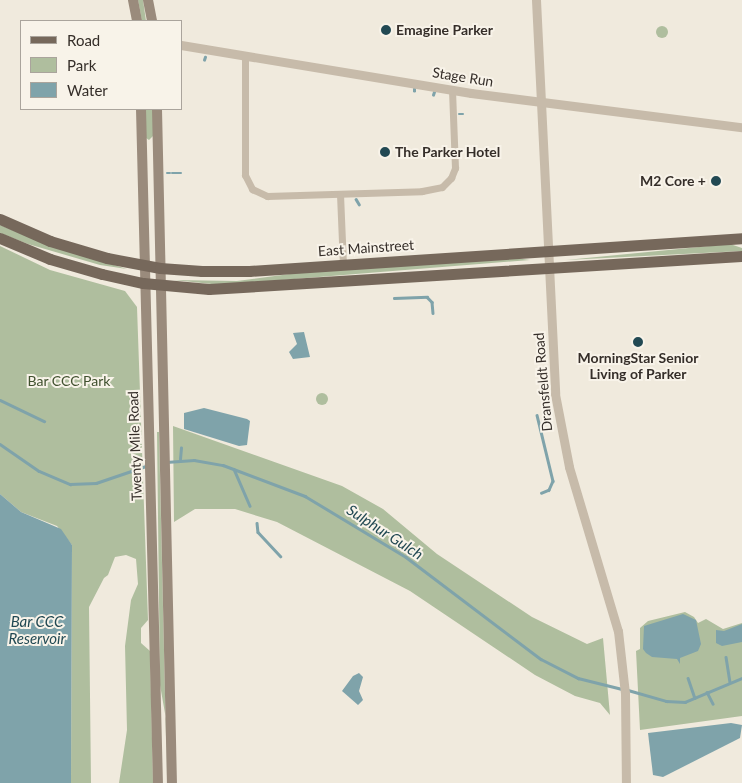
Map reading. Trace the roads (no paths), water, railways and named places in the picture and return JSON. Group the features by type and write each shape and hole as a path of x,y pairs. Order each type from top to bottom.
{"main road":[{"path":"133,0 137,20"},
{"path":"148,0 152,20"},
{"name":"Twenty Mile Road","path":"141,110 143,283 152,528 158,783"},
{"name":"Twenty Mile Road","path":"156,110 172,783"},
{"name":"East Mainstreet","path":"0,219 71,248 143,266 237,272 742,238"},
{"path":"0,238 74,267 143,283 235,289 742,256"}],"street":[{"name":"Dransfeldt Road","path":"536,0 555,394 562,440 612,606 620,643 625,718 626,783"},
{"name":"Stage Run","path":"182,45 452,90 742,127"},
{"path":"245,56 245,172 248,184 257,193 269,196 430,190 446,185 455,168 452,90"},
{"path":"340,194 343,265"}],"water":[{"path":"304,332 310,357 293,359 289,352 297,344 293,333"},
{"path":"204,408 250,421 247,445 239,446 184,429 184,413"},
{"name":"Bar CCC Reservoir","path":"0,494 21,512 61,529 72,545 71,783 0,783"},
{"path":"683,614 696,620 701,644 698,651 680,658 680,664 677,659 652,657 646,653 643,649 644,626"},
{"path":"742,624 742,642 722,646 716,643 716,630 724,631"},
{"path":"359,673 363,677 359,691 363,700 358,705 342,691 353,676"},
{"path":"731,723 742,725 740,738 663,777 653,775 648,733"}],"waterway":[{"path":"172,173 181,173"},
{"path":"356,199 359,204"},
{"path":"394,298 427,297 432,302 433,313"},
{"path":"0,400 44,421"},
{"path":"537,415 553,481 549,490 542,493"},
{"name":"Sulphur Gulch","path":"0,444 39,471 70,484 96,483 146,466"},
{"path":"180,459 181,448"},
{"name":"Sulphur Gulch","path":"166,462 194,460 223,465 305,496 406,557 541,659 578,678 622,689"},
{"path":"234,469 250,506"},
{"path":"257,523 258,532 280,556"},
{"path":"726,657 730,682"},
{"path":"688,678 695,698"},
{"name":"Sulphur Gulch","path":"628,690 666,701 685,702 742,678"},
{"path":"707,692 713,704"}],"place":[{"name":"Emagine Parker","path":"386,30"},
{"name":"The Parker Hotel","path":"385,152"},
{"name":"M2 Core +","path":"716,181"},
{"name":"MorningStar Senior Living of Parker","path":"638,342"}],"park label":[{"name":"Bar CCC Park","path":"69,381"}]}
